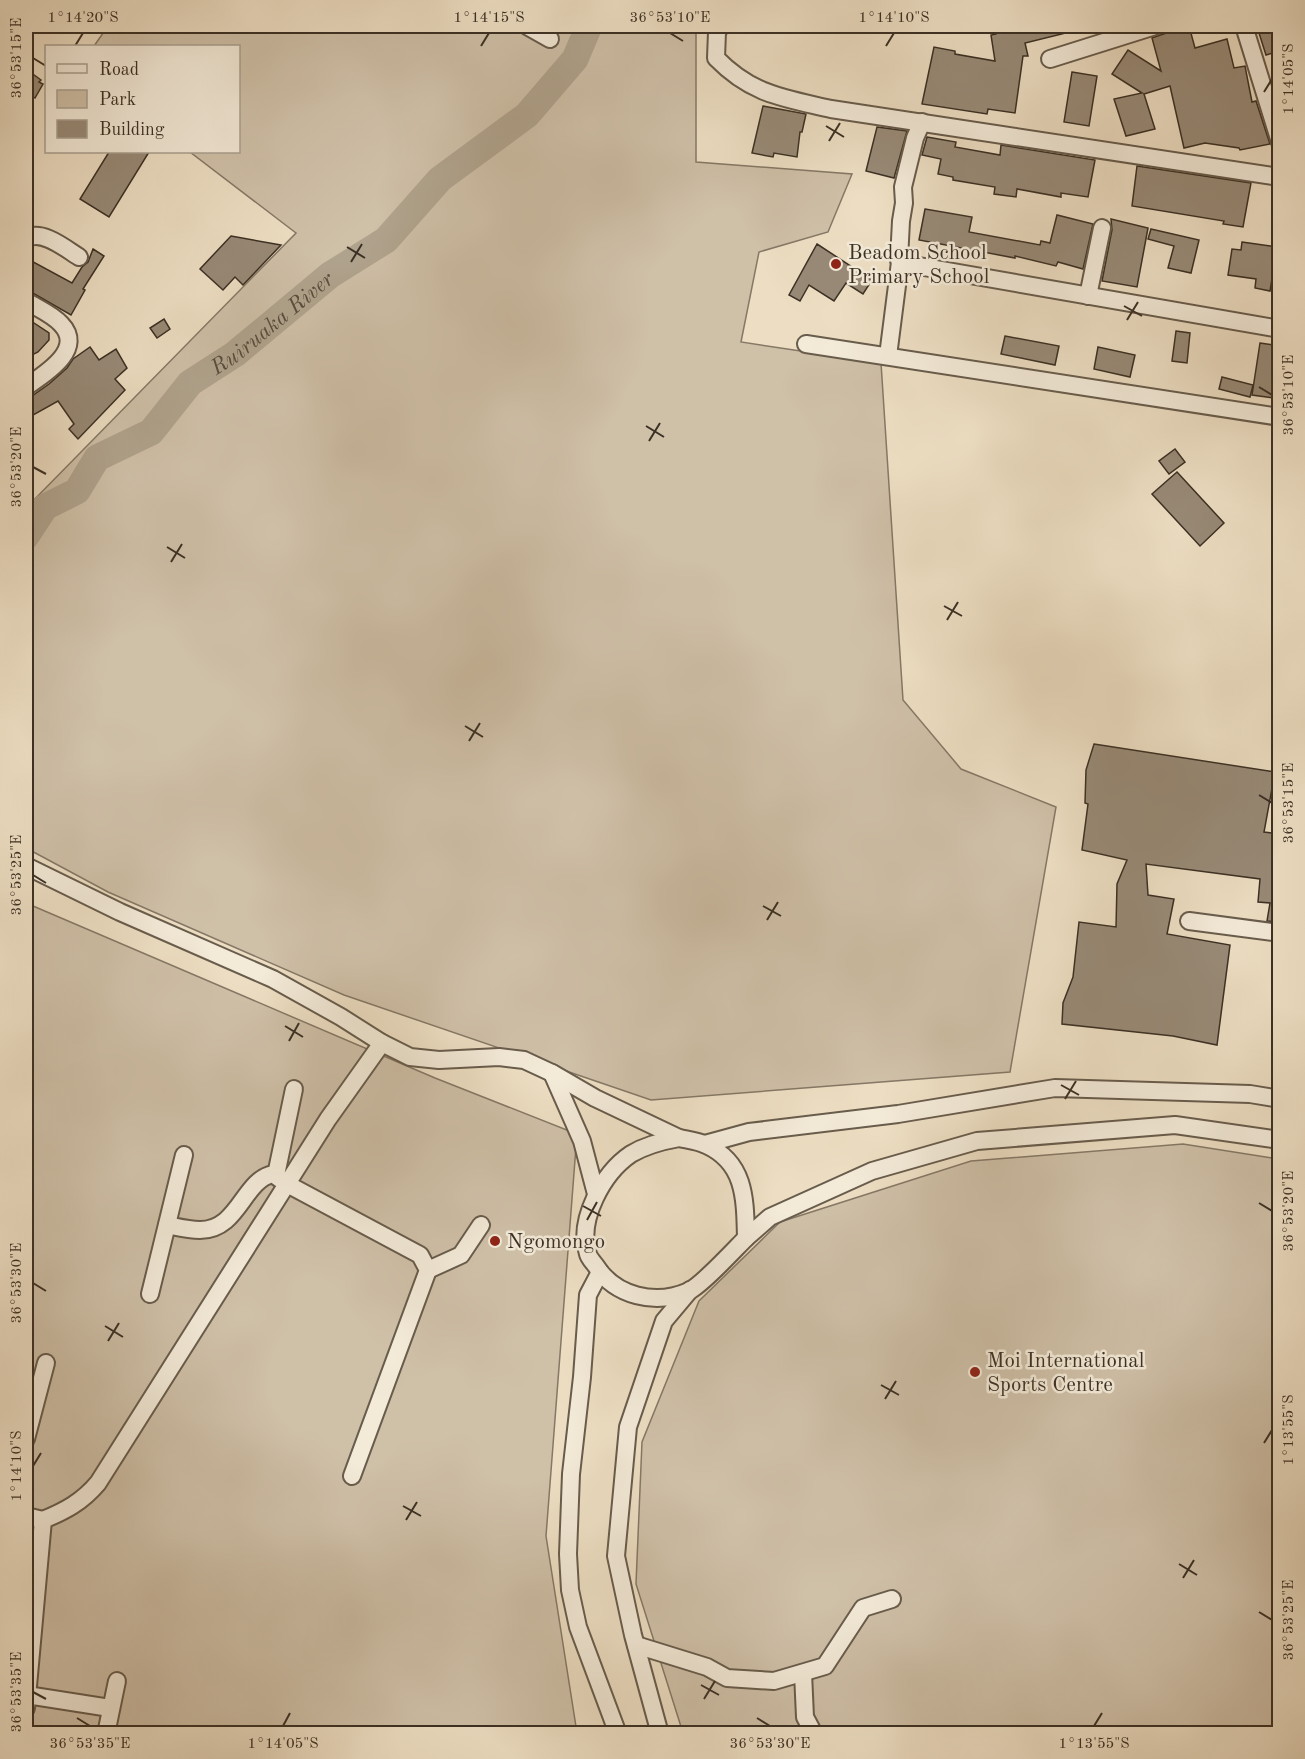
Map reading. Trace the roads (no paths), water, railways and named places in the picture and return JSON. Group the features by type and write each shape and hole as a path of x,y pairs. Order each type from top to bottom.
{"street":[{"path":"527,26 550,39"},
{"path":"721,26 717,32 716,58 730,73 754,88 785,98 831,109 1280,177"},
{"path":"1050,59 1155,26"},
{"path":"1244,26 1280,142"},
{"path":"888,356 900,262 903,187 915,138 922,122"},
{"path":"1088,296 1102,228"},
{"path":"26,239 30,236 45,238 79,256"},
{"path":"900,262 1280,329"},
{"path":"26,301 60,322 68,336 68,347 57,364 26,387"},
{"path":"806,344 1280,417"},
{"path":"26,867 120,912 273,979 382,1043 414,1058 524,1060 595,1098 679,1138 705,1144 723,1156 735,1168 742,1184 746,1206 746,1238"},
{"path":"1189,921 1280,933"},
{"path":"26,1516 44,1520 65,1511 86,1497 98,1484 282,1179 382,1043"},
{"path":"552,1073 582,1141 596,1194"},
{"path":"705,1144 749,1132 898,1114 1055,1088 1250,1094 1280,1099"},
{"path":"282,1179 294,1089"},
{"path":"660,1734 636,1646 616,1556 628,1427 664,1320 690,1290 770,1217 872,1171 977,1141 1176,1125 1280,1140"},
{"path":"679,1138 658,1141 631,1155 609,1176 596,1194 586,1231 588,1254 600,1272 618,1289 640,1297 666,1297 690,1290"},
{"path":"150,1294 184,1155"},
{"path":"167,1225 201,1230 216,1227 232,1215 260,1180 269,1174 420,1255 428,1270"},
{"path":"352,1476 428,1270 461,1255 481,1225"},
{"path":"600,1272 588,1295 571,1474 568,1554 570,1590 578,1627 618,1734"},
{"path":"26,1439 46,1363"},
{"path":"44,1520 26,1702 110,1708"},
{"path":"636,1646 707,1667 727,1678 774,1681 825,1665 863,1608 892,1599"},
{"path":"803,1673 805,1717 814,1734"},
{"path":"106,1734 117,1681"}],"waterway":[{"name":"Ruiruaka River","path":"26,536 45,507 77,491 97,458 151,432 190,383 235,354 330,275 386,240 440,179 527,115 575,59 589,26"}],"place":[{"name":"Beadom School Primary School","path":"836,264"},
{"name":"Ngomongo","path":"495,1241"},
{"name":"Moi International Sports Centre","path":"975,1372"}]}
